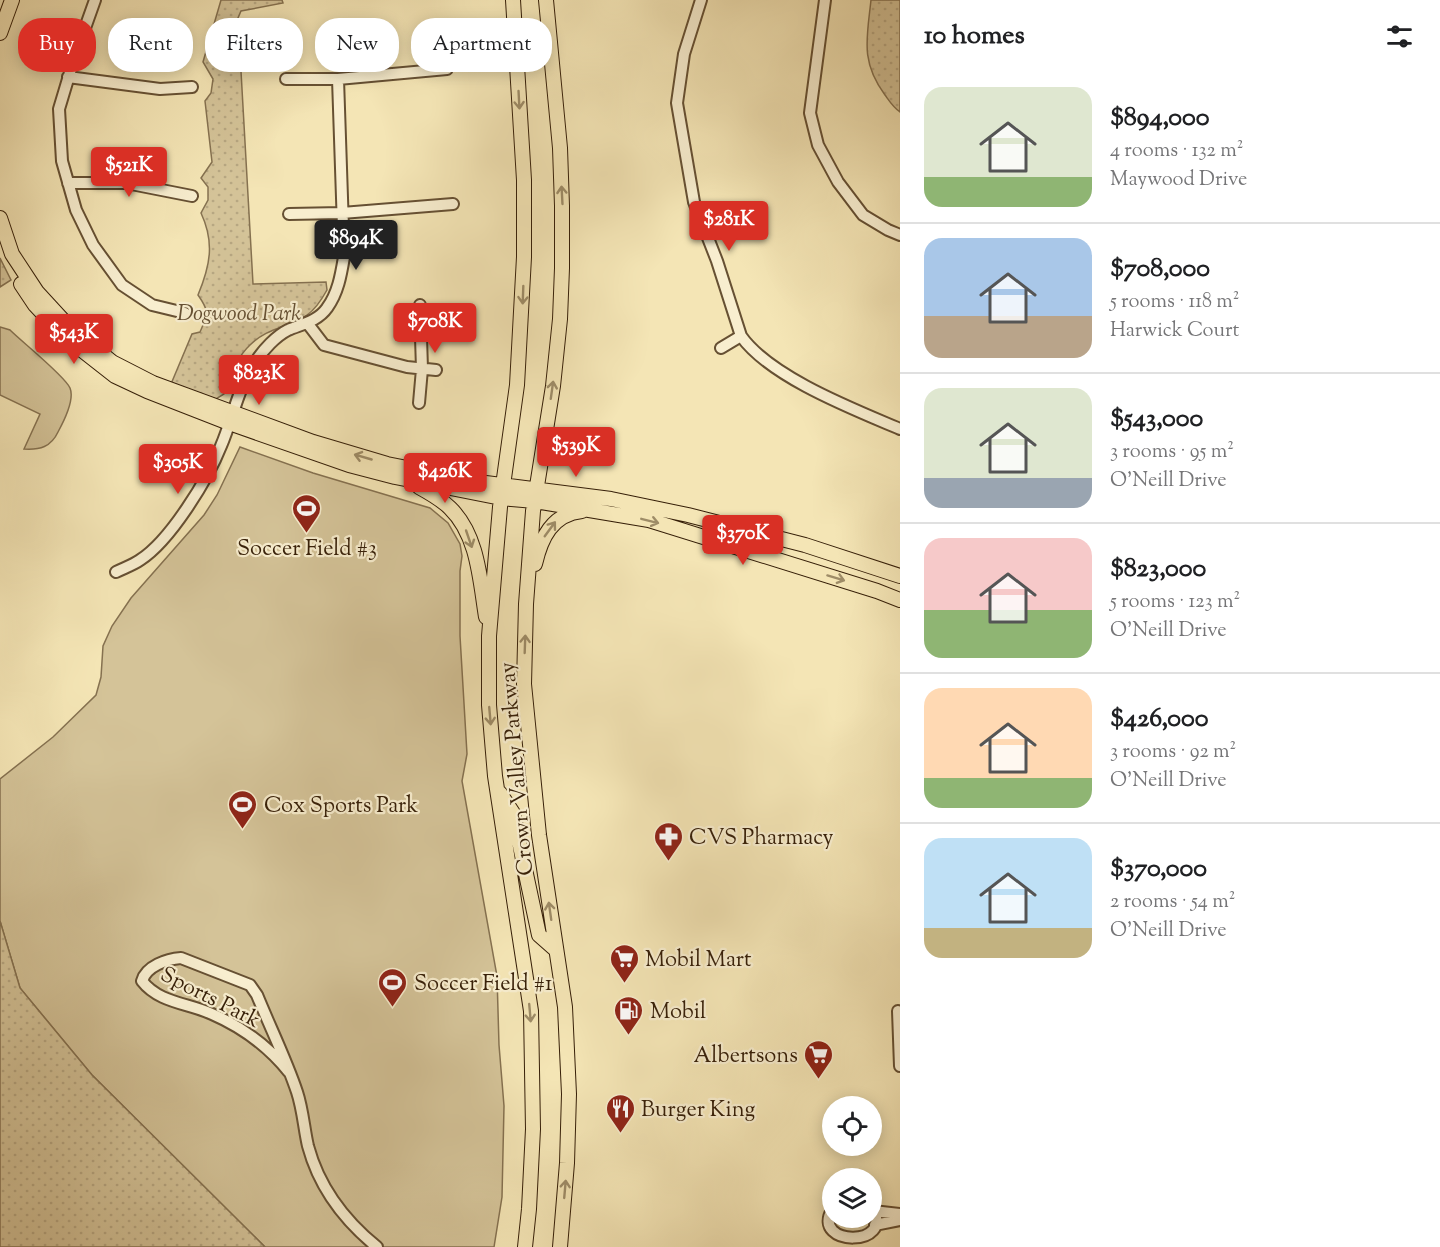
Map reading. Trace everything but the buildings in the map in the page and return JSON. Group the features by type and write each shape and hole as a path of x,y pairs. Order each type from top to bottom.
{"main road":[{"path":"0,10 4,0"},
{"path":"0,33 12,0"},
{"name":"Crown Valley Parkway","path":"513,0 524,180 524,257 517,385 502,492 489,636 489,705 497,789 531,1011 533,1129 525,1247"},
{"name":"Crown Valley Parkway","path":"546,0 560,148 562,268 560,319 553,386 536,495 526,604 524,684 539,835 565,1007 569,1094 567,1163 560,1247"},
{"path":"0,218 12,254 38,292 71,328 112,362 231,418 348,465 395,477 502,492 611,499 806,545 900,576"},
{"path":"0,242 12,269 35,305 64,336 115,375 147,391 387,464 502,492"},
{"path":"395,477 440,499 456,514 467,532 476,561 489,636"},
{"path":"536,495 593,510 649,520 900,600"},
{"path":"526,604 541,545 553,523 562,516 593,510"},
{"path":"497,789 513,813 538,935 556,950"}],"street":[{"path":"95,0 68,76 59,109 62,161 68,183 76,210 93,245 122,285 152,305 185,312"},
{"path":"702,0 684,54 677,103 694,202 717,261 741,336 776,369 844,406 900,429"},
{"path":"825,0 810,113 818,145 838,182 863,215 900,235"},
{"path":"286,79 338,79 414,72"},
{"path":"68,76 160,89 192,87"},
{"path":"116,572 147,554 186,509 221,448 242,386 256,362 273,342 287,331 308,324 327,309 340,282 344,257 338,79"},
{"path":"68,183 126,183 192,196"},
{"path":"289,214 342,213 453,204"},
{"path":"419,403 422,369 420,305"},
{"path":"308,324 324,345 407,367 436,370"},
{"path":"721,348 741,336"},
{"name":"Sports Park","path":"289,1071 262,1044 238,1028 211,1013 155,993 142,981 145,973 148,969 171,959 181,958 250,985 257,995 289,1071 300,1102 309,1150 324,1185 348,1219 377,1247"},
{"path":"898,1011 900,1066"},
{"path":"882,1211 900,1214"},
{"path":"882,1224 900,1220"},
{"path":"830,1228 838,1244 853,1246 866,1242 871,1237 874,1228"}],"green space":[{"name":"Dogwood Park","path":"221,0 282,0 283,3 241,11 238,18 216,18"},
{"path":"871,0 900,0 900,112 877,83 869,60 867,38"},
{"name":"Dogwood Park","path":"209,72 241,72 253,284 326,282 327,290 316,307 307,315 271,331 250,345 237,361 224,394 216,399 171,384 192,334 200,332 207,313 198,295 206,274 209,254 208,234 201,213 208,200 208,187 201,178 212,162 205,101 211,93 213,79"},
{"path":"0,258 11,280 0,287"},
{"path":"0,327 10,330 52,368 70,388 70,404 55,437 48,444 35,449 24,449 40,414 0,395"},
{"name":"Cox Sports Park","path":"240,447 313,473 430,508 448,523 460,544 462,556 460,636 467,754 462,781 497,976 504,1106 502,1197 494,1247 265,1247 92,1075 20,988 0,921 0,779 53,737 96,695 101,677 103,646 112,626 131,598 204,515 217,495"},
{"path":"0,921 20,988 92,1075 265,1247 0,1247"}],"place":[{"name":"Soccer Field #3","path":"307,534"},
{"name":"Cox Sports Park","path":"243,830"},
{"name":"CVS Pharmacy","path":"668,862"},
{"name":"Mobil Mart","path":"624,984"},
{"name":"Soccer Field #1","path":"393,1008"},
{"name":"Mobil","path":"629,1036"},
{"name":"Albertsons","path":"819,1080"},
{"name":"Burger King","path":"620,1134"}]}
